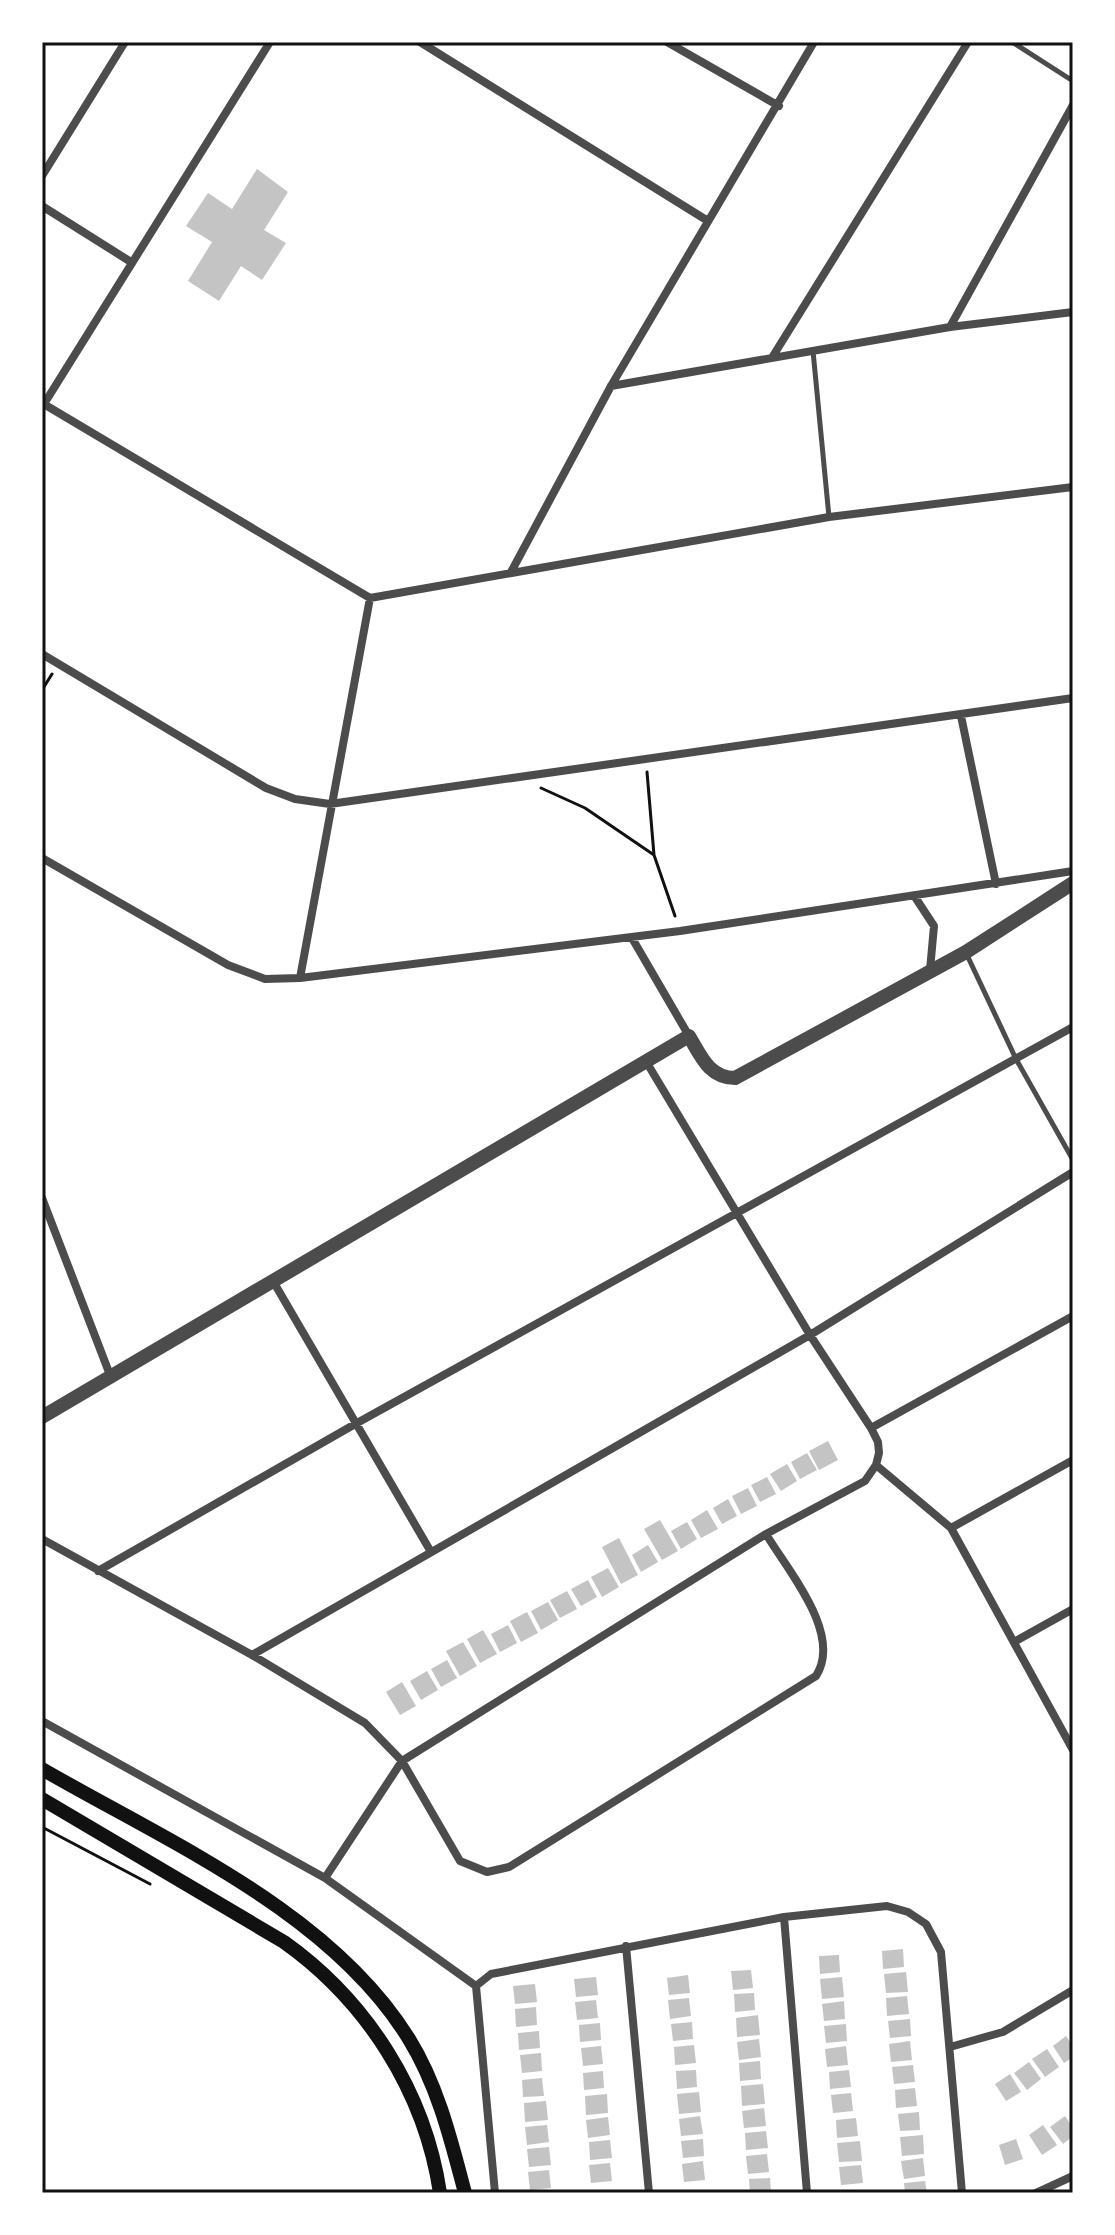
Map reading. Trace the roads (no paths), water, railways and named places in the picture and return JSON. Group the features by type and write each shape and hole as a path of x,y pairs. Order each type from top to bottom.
{"main road":[{"path":"42,1769 254,1891 343,1956 409,2039 434,2088 465,2193"},
{"path":"42,1799 284,1942 323,1972 387,2049 425,2132 440,2193"}],"street":[{"path":"42,176 125,42"},
{"path":"270,42 43,404 370,598 829,517 1073,487"},
{"path":"420,42 708,221"},
{"path":"667,42 779,106"},
{"path":"511,572 611,386 814,42"},
{"path":"773,356 968,42"},
{"path":"950,327 1073,105"},
{"path":"42,206 131,262"},
{"path":"611,386 950,327 1073,312"},
{"path":"300,978 370,598"},
{"path":"42,654 266,788 295,799 330,804 1073,698"},
{"path":"961,716 996,884"},
{"path":"42,858 228,965 265,979 300,978 632,938 1073,871"},
{"path":"632,938 708,1068 725,1078 735,1078 966,952 1073,883"},
{"path":"915,897 934,926 930,972"},
{"path":"98,1571 357,1423 1073,1027"},
{"path":"42,1417 689,1036"},
{"path":"325,1878 402,1761 766,1534 865,1481 876,1465 878,1442 871,1428 810,1335 647,1063"},
{"path":"252,1655 810,1335 1073,1172"},
{"path":"42,1198 110,1375"},
{"path":"273,1281 431,1552"},
{"path":"871,1428 1073,1316"},
{"path":"951,1528 1073,1460"},
{"path":"876,1465 951,1528 1073,1750"},
{"path":"42,1539 252,1655 365,1723 402,1761 451,1850 466,1865 480,1871 509,1867 792,1694 816,1676 825,1656 821,1628 766,1534"},
{"path":"1014,1642 1073,1609"},
{"path":"42,1721 325,1878 476,1986 495,2193"},
{"path":"476,1986 491,1974 784,1917 887,1906 908,1912 926,1924 941,1952 962,2193"},
{"path":"784,1917 807,2193"},
{"path":"626,1946 649,2193"},
{"path":"950,2047 1003,2032 1073,1990"},
{"path":"1036,2193 1073,2176"}],"lane":[{"path":"1012,42 1073,81"},
{"path":"813,351 829,517"},
{"path":"966,952 1016,1059 1073,1160"}]}
